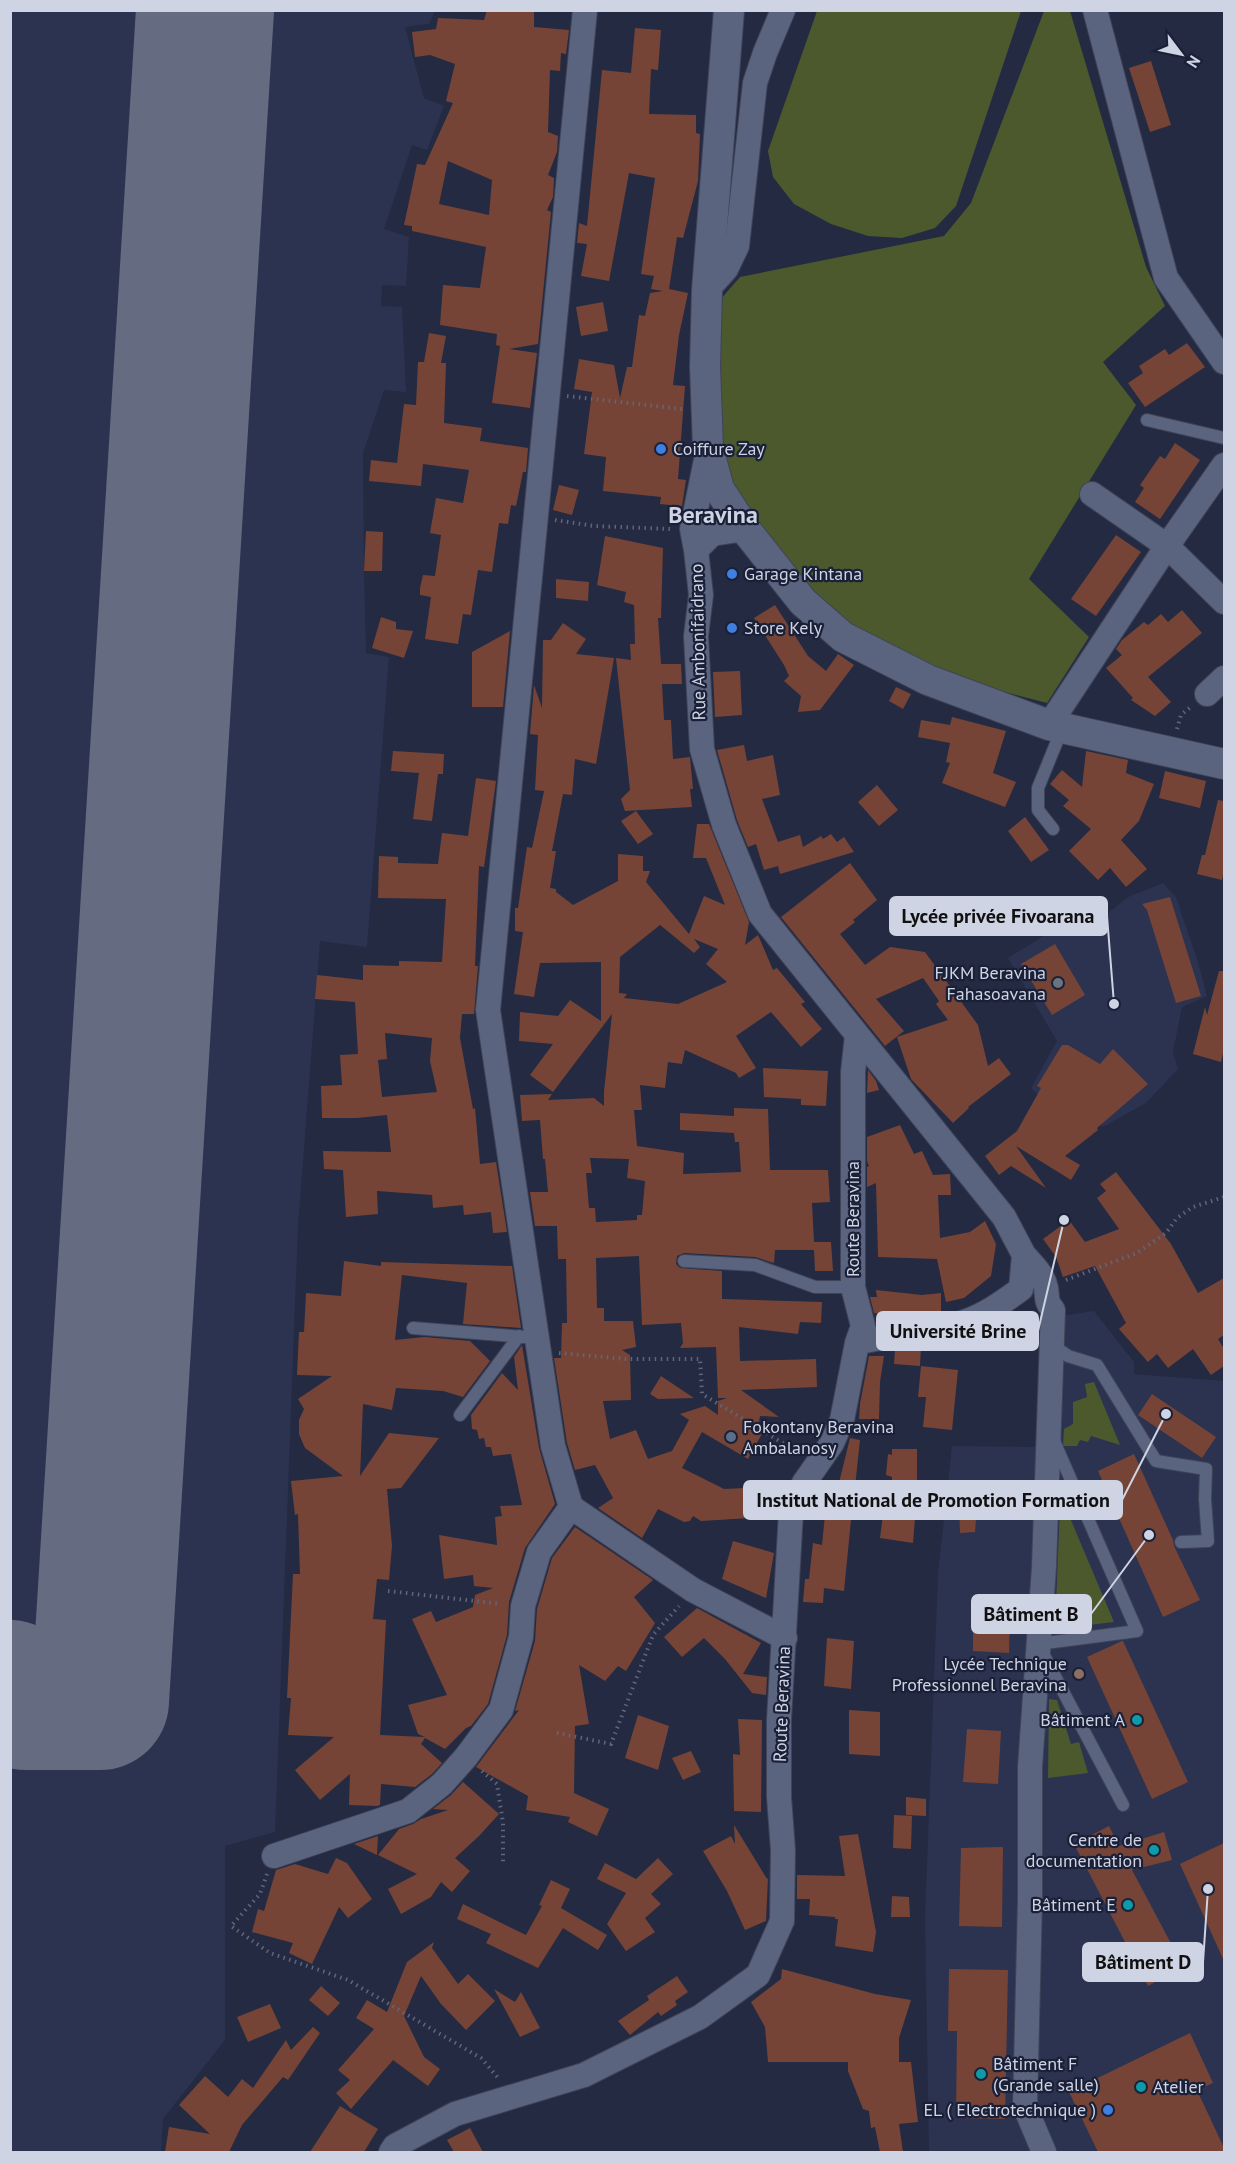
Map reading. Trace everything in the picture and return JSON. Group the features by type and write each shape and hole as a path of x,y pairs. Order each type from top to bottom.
{"street":[{"path":"585,10 488,1010 532,1342 553,1446 571,1507 693,1590 785,1638"},
{"path":"694,540 708,448 705,366 707,290 729,10"},
{"path":"707,290 726,269 737,246 755,82 783,10"},
{"path":"1095,10 1166,278 1224,362"},
{"path":"708,448 719,489 745,529 803,602 843,637 928,680 1055,726 1224,764"},
{"path":"1055,726 1167,546 1224,465"},
{"path":"1092,494 1167,546 1224,602"},
{"name":"Rue Ambonifaidrano","path":"745,529 712,534 694,540 701,595 696,636 702,749 724,825 760,914 1004,1217 1024,1255 1037,1269 1046,1287 1046,1300 1053,1311 1044,1567 1030,1767 1030,1900 1025,2107 1044,2152"},
{"path":"1206,694 1224,678"},
{"name":"Route Beravina","path":"391,2152 395,2146 454,2114 584,2076 700,2017 758,1976 782,1921 783,1850 779,1797 779,1720 791,1512 804,1483 832,1443 842,1420 857,1343 863,1326 853,1287 853,1072 857,1035"},
{"path":"857,1343 963,1322 994,1308 1021,1289 1024,1255"},
{"path":"274,1856 408,1810 441,1784 466,1757 501,1710 521,1637 523,1606 539,1552 571,1507"}],"lane":[{"path":"1147,420 1224,438"},
{"path":"1053,829 1038,810 1038,788 1055,726"},
{"path":"684,1261 756,1265 815,1287 853,1287"},
{"path":"413,1328 532,1342"},
{"path":"460,1415 532,1342"},
{"path":"1051,1344 1068,1356 1097,1365 1156,1461 1206,1469 1205,1499 1208,1541 1181,1542"},
{"path":"1049,1432 1137,1631 1038,1644 1123,1805"}],"path":[{"path":"548,394 698,411 707,410"},
{"path":"536,518 694,540"},
{"path":"1144,747 1176,732 1181,715 1206,694"},
{"path":"1066,1280 1137,1253 1166,1233 1177,1218 1193,1207 1224,1197"},
{"path":"532,1342 625,1359 700,1359 702,1394 818,1465"},
{"path":"557,1732 611,1744 652,1635 693,1590"},
{"path":"388,1591 523,1606"},
{"path":"466,1757 497,1784 503,1823 503,1864"},
{"path":"274,1856 260,1894 231,1926 270,1953 348,1980 481,2058 514,2096"}],"shaded area":[{"path":"11,11 435,11 429,24 405,27 424,98 444,106 427,150 412,145 384,229 409,237 406,286 382,285 381,306 402,307 406,392 384,390 363,453 366,653 389,657 367,947 320,941 298,1226 275,1832 225,1846 225,2040 163,2119 161,2152 11,2152"},
{"path":"1163,883 1176,897 1207,996 1182,1007 1173,1052 1178,1069 1146,1103 1103,1127 1084,1110 1042,1099 1031,1088 1057,1041 1008,958 1050,932 1077,935 1128,897"},
{"name":"Lycée Technique Professionnel Beravina","path":"1094,1311 1134,1362 1134,1374 1224,1381 1224,2152 929,2152 925,1918 938,1573 952,1446 1036,1447 1040,1319"}],"green space":[{"path":"817,11 1021,11 956,206 935,228 902,238 868,236 831,224 794,204 773,177 768,151"},
{"path":"1044,11 1070,11 1146,267 1165,306 1103,362 1136,405 1029,579 1089,637 1047,703 977,685 896,654 824,605 728,484 711,426 713,308 740,277 944,236 971,203"},
{"path":"1094,1382 1120,1445 1091,1436 1088,1442 1080,1440 1077,1446 1063,1446 1064,1429 1073,1424 1073,1402 1087,1397 1085,1384"},
{"path":"1065,1506 1114,1622 1055,1629 1060,1507"},
{"path":"1049,1699 1057,1700 1071,1744 1079,1742 1088,1773 1048,1778"}],"building":[{"path":"487,10 534,10 534,27 569,30 566,54 561,53 560,71 550,70 548,132 558,136 557,152 548,175 554,178 553,197 547,210 551,212 538,344 509,349 537,353 530,408 492,403 500,346 496,345 497,334 440,325 443,285 480,288 486,247 412,231 412,226 404,225 417,164 425,165 453,103 446,101 455,64 430,55 415,57 412,32 436,29 438,18 484,20","holes":["448,161 492,180 489,215 439,204"]},
{"path":"635,28 661,30 658,70 651,69 649,114 696,115 696,133 700,134 698,181 683,238 677,237 669,289 688,293 679,335 673,385 685,386 678,479 686,480 682,506 660,504 661,497 603,491 606,457 584,454 592,392 574,389 579,359 614,365 620,398 627,367 632,367 639,315 645,316 650,293 663,291 651,289 654,276 641,274 655,178 629,173 609,281 581,276 587,244 577,243 579,223 587,226 602,70 631,73"},
{"path":"1151,61 1171,125 1150,132 1129,68"},
{"path":"603,302 608,331 581,336 576,307"},
{"path":"429,333 446,336 441,363 446,363 444,423 482,428 480,441 528,448 526,472 523,472 516,506 511,505 508,524 499,523 492,572 478,570 471,615 463,614 458,644 425,639 431,597 420,595 420,588 423,575 435,576 441,535 430,533 436,498 463,503 469,470 423,464 421,486 369,481 371,460 397,463 404,404 416,405 418,362 424,362"},
{"path":"1187,343 1205,367 1145,407 1128,383 1143,373 1139,366 1165,349 1169,355"},
{"path":"1175,443 1200,460 1160,519 1135,502 1144,488 1140,485 1160,456 1165,459"},
{"path":"559,485 579,490 572,515 553,510"},
{"path":"366,531 383,532 382,571 364,571"},
{"path":"1116,535 1141,552 1096,616 1071,599"},
{"path":"605,536 663,548 661,618 658,618 661,664 681,664 682,684 662,684 664,720 671,720 673,759 690,757 692,807 625,811 621,799 630,790 616,658 631,660 630,644 635,644 634,605 624,602 626,592 597,585"},
{"path":"556,579 589,582 588,601 556,598"},
{"path":"775,605 808,656 826,671 838,654 854,665 820,710 798,712 801,696 784,681 789,676 784,665 754,618"},
{"path":"1182,610 1202,633 1148,677 1171,702 1155,716 1131,700 1133,698 1106,668 1122,655 1116,649 1122,640 1144,622 1148,625 1161,614 1168,622"},
{"path":"381,617 396,622 396,629 413,631 404,658 372,648"},
{"path":"563,623 586,639 576,654 614,658 596,764 575,759 572,795 563,794 552,851 556,851 550,888 556,889 556,892 573,905 618,881 618,854 643,856 643,871 650,871 646,882 689,934 704,896 725,905 706,858 693,858 697,824 709,824 749,922 745,945 758,935 773,970 777,968 805,1002 801,1004 822,1029 801,1047 771,1012 736,1036 756,1068 739,1078 736,1073 685,1050 682,1064 668,1062 665,1088 640,1085 642,1110 634,1110 637,1146 684,1153 683,1174 741,1172 739,1142 735,1142 734,1133 680,1130 680,1113 734,1116 734,1108 768,1109 770,1170 828,1170 830,1202 812,1203 814,1242 831,1242 833,1271 815,1271 814,1250 775,1250 774,1263 755,1257 684,1253 677,1256 676,1264 680,1268 722,1271 722,1299 822,1302 821,1323 800,1322 798,1334 739,1327 740,1361 816,1359 817,1387 741,1390 779,1417 760,1416 758,1429 764,1430 748,1459 702,1432 682,1468 724,1489 745,1488 750,1518 701,1521 693,1516 690,1521 684,1522 658,1509 642,1538 598,1508 613,1498 595,1465 575,1470 567,1443 554,1358 561,1358 562,1323 567,1323 566,1259 558,1259 557,1226 535,1226 530,1192 548,1192 545,1159 543,1159 540,1120 522,1121 520,1095 552,1094 548,1100 594,1098 604,1106 612,1014 553,1092 530,1075 553,1044 519,1041 520,1012 558,1016 570,1000 601,1021 601,962 540,963 534,997 514,994 523,932 515,931 515,908 518,908 527,847 532,848 544,791 535,790 538,735 530,734 534,685 542,708 543,640 551,640","holes":["659,924 694,953 700,947 694,939 718,949 706,964 727,982 678,1004 624,998 627,994 619,993 620,957","590,1158 629,1159 627,1178 645,1181 642,1215 637,1215 637,1220 596,1222 595,1208 589,1208 586,1173 592,1173","639,1256 642,1325 681,1323 683,1343 680,1348 716,1347 718,1398 727,1398 718,1401 718,1415 705,1406 680,1414 689,1420 672,1451 648,1459 636,1430 610,1439 603,1401 631,1400 630,1355 622,1350 636,1347 633,1321 604,1321 604,1308 597,1308 596,1258"]},
{"path":"510,631 503,707 472,707 472,652"},
{"path":"740,671 742,715 715,717 713,672"},
{"path":"896,687 911,694 903,709 889,701"},
{"path":"952,717 1006,731 993,773 1016,782 1005,807 942,783 950,763 946,762 950,743 918,737 921,720 950,725"},
{"path":"744,745 747,761 773,755 780,795 762,799 778,842 800,835 803,847 821,836 823,839 831,834 837,842 844,837 854,852 780,874 778,866 764,870 756,844 748,847 737,820 717,750"},
{"path":"393,751 444,754 443,774 438,774 432,821 413,819 419,773 391,771"},
{"path":"1086,751 1128,760 1126,773 1154,784 1139,821 1121,840 1147,869 1126,887 1110,868 1098,880 1069,851 1091,829 1063,806 1069,800 1050,784 1062,770 1082,787"},
{"path":"1165,771 1206,781 1200,808 1159,798"},
{"path":"476,778 496,781 484,867 479,866 475,966 478,966 474,1014 462,1014 460,1038 473,1109 475,1108 480,1164 496,1162 507,1232 493,1233 491,1212 464,1215 463,1205 433,1208 432,1195 377,1191 378,1214 346,1217 343,1170 324,1169 323,1151 391,1152 387,1115 322,1118 321,1086 342,1085 340,1055 358,1054 355,1002 315,999 317,975 363,980 363,965 399,966 399,961 442,962 446,899 378,898 379,856 398,857 398,863 438,864 442,833 468,836","holes":["385,1033 432,1038 430,1061 437,1092 382,1097 378,1060 387,1059"]},
{"path":"877,785 898,810 879,826 858,802"},
{"path":"1218,800 1224,801 1222,880 1197,874 1202,855 1205,855"},
{"path":"636,811 653,834 638,844 621,821"},
{"path":"1025,817 1049,850 1031,862 1008,831"},
{"path":"850,863 877,900 840,934 865,965 890,947 925,952 978,1025 988,1066 999,1058 1011,1074 968,1107 953,1123 911,1079 897,1037 948,1020 936,1004 939,1001 923,978 876,999 904,1031 885,1046 781,917"},
{"path":"1170,897 1201,996 1176,1003 1147,910 1142,904"},
{"path":"1055,944 1085,995 1052,1015 1021,964"},
{"path":"1219,971 1224,971 1224,1049 1221,1062 1193,1054 1205,1007 1207,1015"},
{"path":"1062,1045 1068,1045 1100,1064 1113,1049 1148,1084 1097,1128 1098,1130 1065,1156 1080,1165 1071,1180 1016,1146 1046,1188 1011,1166 999,1175 985,1156 1017,1131 1041,1088 1037,1086"},
{"path":"763,1068 828,1071 826,1106 801,1105 801,1099 764,1097"},
{"path":"868,1070 879,1090 867,1093"},
{"path":"900,1125 914,1154 922,1151 933,1175 950,1174 951,1195 938,1195 940,1238 970,1232 985,1221 996,1244 991,1276 964,1298 946,1302 937,1259 878,1257 876,1183 867,1187 867,1167 869,1166 867,1137"},
{"path":"1116,1172 1171,1244 1198,1293 1224,1278 1224,1335 1218,1339 1224,1349 1224,1366 1211,1375 1193,1349 1168,1368 1157,1354 1148,1362 1119,1329 1126,1323 1095,1266 1063,1277 1056,1257 1043,1239 1069,1220 1085,1242 1119,1229 1097,1198 1106,1191 1100,1184"},
{"path":"344,1261 381,1266 381,1262 512,1266 521,1328 463,1324 467,1283 402,1275 395,1340 424,1337 470,1341 490,1361 463,1397 443,1391 396,1388 392,1410 363,1404 360,1476 389,1433 439,1438 401,1488 387,1489 392,1546 389,1580 377,1579 373,1619 386,1620 380,1735 425,1737 418,1734 408,1705 447,1695 412,1619 431,1611 436,1622 473,1607 475,1595 493,1588 474,1586 473,1575 444,1579 439,1535 497,1545 495,1517 502,1516 500,1506 522,1505 511,1454 493,1456 491,1447 486,1447 484,1438 479,1439 477,1430 472,1429 471,1415 502,1373 518,1390 514,1357 522,1345 539,1448 555,1504 525,1548 509,1602 507,1635 488,1704 471,1726 466,1728 445,1749 425,1738 421,1744 442,1763 415,1787 381,1784 380,1805 377,1806 349,1805 350,1774 320,1800 295,1770 334,1737 288,1735 291,1698 287,1698 293,1574 300,1574 298,1514 295,1515 291,1481 343,1476 305,1448 299,1434 299,1420 304,1409 298,1399 332,1376 297,1375 299,1332 304,1332 306,1293 341,1296"},
{"path":"876,1290 922,1295 941,1293 941,1314 896,1321 897,1316 874,1313 870,1297 877,1297"},
{"path":"921,1346 920,1366 894,1364 895,1350"},
{"path":"869,1356 884,1356 880,1382 879,1419 859,1419 860,1404"},
{"path":"921,1366 958,1370 952,1430 923,1427 926,1397 918,1397"},
{"path":"661,1376 694,1398 658,1399 650,1394"},
{"path":"1152,1394 1216,1437 1202,1458 1138,1415"},
{"path":"850,1438 860,1440 855,1487 838,1487"},
{"path":"892,1449 917,1449 917,1487 892,1487 892,1477 886,1475 888,1454 892,1455"},
{"path":"1134,1454 1200,1600 1163,1617 1098,1471"},
{"path":"975,1483 1015,1483 1016,1519 976,1519 975,1532 960,1533 959,1503 975,1503"},
{"path":"833,1507 852,1510 844,1591 824,1588 823,1603 803,1602 805,1579 809,1579 813,1543 822,1545 825,1515 833,1517"},
{"path":"883,1514 915,1518 913,1543 880,1538"},
{"path":"575,1527 653,1580 634,1597 655,1623 626,1671 618,1666 605,1681 579,1665 589,1724 575,1726 574,1793 609,1809 597,1836 568,1822 570,1817 526,1810 528,1796 476,1767 519,1710 515,1711 535,1641 537,1609 552,1558"},
{"path":"733,1541 774,1553 766,1598 722,1579"},
{"path":"973,1607 1010,1609 1009,1653 973,1651"},
{"path":"697,1608 761,1643 743,1674 767,1677 766,1695 752,1693 725,1659 704,1638 682,1657 664,1637"},
{"path":"827,1638 854,1641 851,1689 824,1686"},
{"name":"Bâtiment A","path":"1123,1641 1188,1782 1152,1799 1087,1657"},
{"path":"849,1710 880,1712 880,1756 849,1754"},
{"path":"638,1715 669,1726 658,1770 625,1758"},
{"path":"738,1719 762,1720 761,1812 734,1811 733,1754 740,1755"},
{"path":"967,1729 1001,1731 998,1784 963,1782"},
{"path":"691,1751 701,1772 683,1780 672,1758"},
{"path":"463,1782 499,1814 455,1858 470,1871 452,1892 441,1882 431,1897 401,1914 388,1889 417,1874 378,1855 399,1829 448,1810 433,1809"},
{"path":"906,1797 926,1799 926,1816 906,1815"},
{"path":"894,1815 912,1816 911,1849 893,1848"},
{"path":"734,1825 768,1878 766,1921 745,1930 727,1891 703,1851 731,1836 735,1844"},
{"name":"Bâtiment E","path":"1109,1826 1119,1846 1164,1832 1172,1860 1132,1870 1183,1966 1148,1986 1074,1844"},
{"path":"858,1834 876,1932 873,1952 835,1946 838,1919 809,1915 810,1899 797,1899 797,1875 845,1876 839,1836"},
{"path":"378,1836 377,1855 354,1844"},
{"path":"1224,1843 1224,1961 1180,1864"},
{"path":"1003,1847 1002,1927 959,1926 961,1848"},
{"path":"336,1858 347,1863 372,1899 348,1918 339,1907 312,1964 289,1953 293,1943 252,1932 258,1909 264,1911 276,1870 295,1864 328,1874"},
{"path":"658,1858 673,1874 651,1894 661,1904 645,1918 655,1932 626,1951 607,1924 626,1893 597,1879 605,1863 636,1879"},
{"path":"551,1880 570,1889 561,1908 607,1935 598,1950 563,1928 538,1968 486,1943 491,1934 457,1919 463,1904 526,1935 542,1906 539,1905"},
{"path":"892,1896 909,1897 910,1917 891,1917"},
{"path":"434,1942 432,1948 458,1984 468,1974 495,2001 466,2030 441,2004 421,1976 404,2016 424,2057 440,2069 428,2086 393,2060 351,2109 336,2093 350,2080 338,2070 374,2029 356,2018 367,2000 387,2012 407,1962"},
{"path":"782,1969 875,1994 911,2000 899,2038 899,2062 911,2062 918,2122 899,2124 903,2152 880,2152 875,2127 871,2128 869,2111 863,2109 848,2071 848,2062 768,2062 765,2027 751,2002 781,1979"},
{"name":"Bâtiment F (Grande salle)","path":"949,1969 1008,1970 1005,2119 956,2118 957,2031 948,2031"},
{"path":"677,1976 688,1992 675,2001 677,2005 661,2016 658,2012 630,2035 618,2021 649,2000 647,1996"},
{"path":"321,1986 340,2003 328,2016 309,2000"},
{"path":"494,1989 515,2002 521,1992 540,2028 520,2037"},
{"path":"270,2004 281,2028 248,2042 237,2017"},
{"path":"313,2027 320,2033 288,2080 283,2077 242,2125 229,2152 165,2152 169,2127 210,2134 179,2105 205,2076 228,2097 242,2079 253,2088 286,2040 291,2050"},
{"name":"Atelier","path":"1190,2033 1213,2083 1197,2090 1224,2152 1098,2152 1069,2092"},
{"path":"340,2106 378,2129 364,2152 310,2152"},
{"path":"470,2128 483,2152 454,2152 447,2140"}],"runway":[{"path":"10,1689 26,1701 100,1701 205,10"}],"place":[{"name":"Coiffure Zay","path":"661,449"},
{"name":"Garage Kintana","path":"732,574"},
{"name":"Store Kely","path":"732,628"},
{"name":"FJKM Beravina Fahasoavana","path":"1058,983"},
{"name":"Lycée privée Fivoarana","path":"1114,1004"},
{"name":"Université Brine","path":"1064,1220"},
{"name":"Institut National de Promotion Formation","path":"1166,1414"},
{"name":"Fokontany Beravina Ambalanosy","path":"731,1437"},
{"name":"Bâtiment B","path":"1149,1535"},
{"name":"Lycée Technique Professionnel Beravina","path":"1079,1674"},
{"name":"Bâtiment A","path":"1137,1720"},
{"name":"Centre de documentation","path":"1154,1850"},
{"name":"Bâtiment D","path":"1208,1889"},
{"name":"Bâtiment E","path":"1128,1905"},
{"name":"Bâtiment F (Grande salle)","path":"981,2074"},
{"name":"Atelier","path":"1141,2087"},
{"name":"EL ( Electrotechnique )","path":"1108,2110"}],"district":[{"name":"Beravina","path":"713,515"}]}
